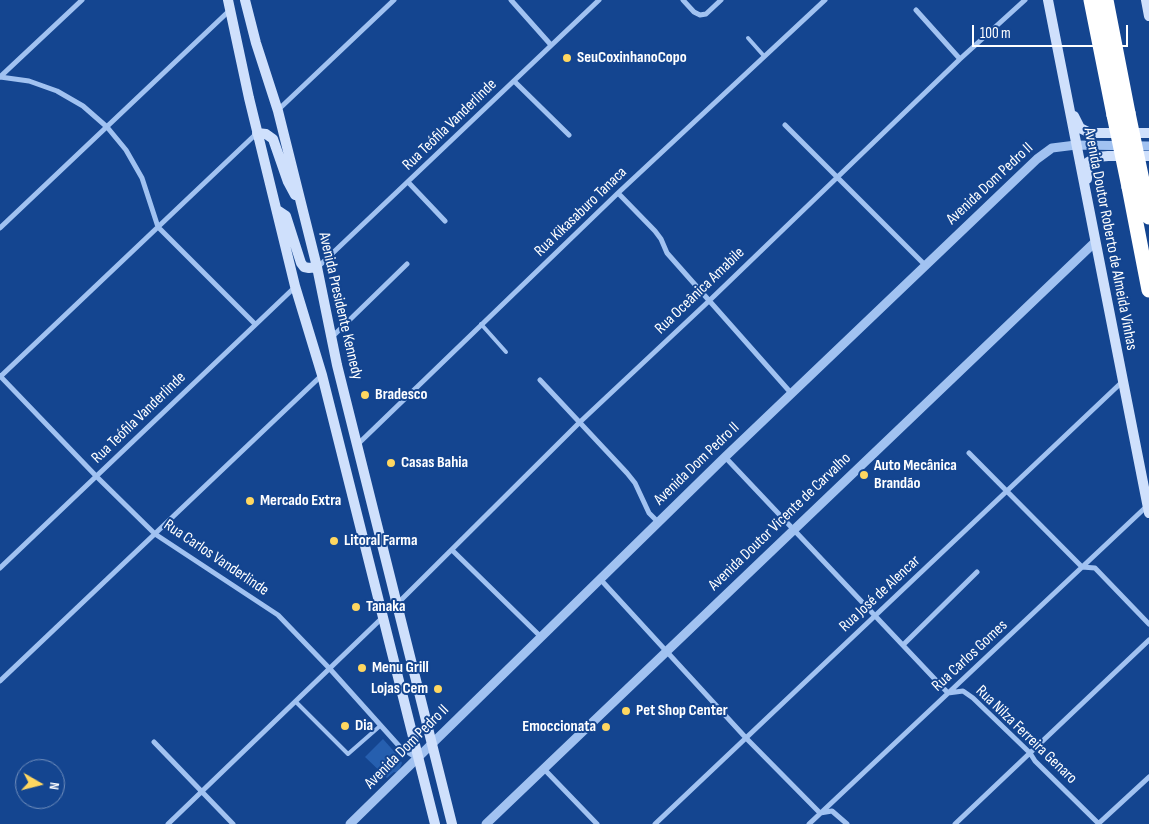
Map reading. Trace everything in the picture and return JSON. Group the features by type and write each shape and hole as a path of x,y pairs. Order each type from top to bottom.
{"highway":[{"path":"1091,0 1121,114 1136,186 1149,290"},
{"path":"1106,0 1121,114"},
{"path":"1136,186 1149,217"}],"main road":[{"name":"Avenida Presidente Kennedy","path":"245,0 278,111 317,267 357,445 452,824"},
{"name":"Avenida Doutor Roberto de Almeida Vinhas","path":"1048,0 1094,243 1148,510"},
{"path":"1146,0 1149,16"},
{"name":"Avenida Presidente Kennedy","path":"230,5 257,133 296,286 322,375 435,824"},
{"path":"1068,101 1080,128 1090,133 1149,133"},
{"path":"257,133 266,134 273,139 288,182 302,209"},
{"path":"1086,193 1088,162 1096,157 1149,156"},
{"path":"277,210 286,216 304,267 317,267"}],"street":[{"path":"0,77 82,0"},
{"path":"278,111 394,0"},
{"path":"511,0 551,46"},
{"name":"Rua Teófila Vanderlinde","path":"317,267 599,0"},
{"path":"683,0 694,12 700,15 706,14 721,0"},
{"name":"Rua Kikasaburo Tanaca","path":"357,445 481,324 825,0"},
{"name":"Rua Oceânica Amabile","path":"397,604 580,422 710,300 836,176 1025,0"},
{"path":"0,228 230,5"},
{"path":"916,10 960,59"},
{"path":"0,77 28,81 57,91 82,106 107,126 121,143 142,178 158,227 255,324"},
{"path":"514,81 568,135"},
{"path":"785,125 925,265"},
{"path":"0,377 257,133"},
{"name":"Avenida Dom Pedro II","path":"350,824 418,759 540,636 601,580 791,393 1037,159 1052,148 1076,145 1149,146"},
{"path":"408,182 445,221"},
{"path":"618,194 662,239 667,253 791,393"},
{"name":"Avenida Doutor Vicente de Carvalho","path":"486,824 1094,243"},
{"path":"332,338 407,264"},
{"name":"Rua Teófila Vanderlinde","path":"0,568 296,286"},
{"path":"0,682 322,375"},
{"name":"Rua Carlos Vanderlinde","path":"0,377 155,534 278,615 330,669 400,747 418,759"},
{"path":"540,380 631,478 638,488 649,513 658,522"},
{"name":"Rua José de Alencar","path":"655,824 1123,382"},
{"path":"969,453 1082,567 1095,568 1149,624"},
{"name":"Rua Nilza Ferreira Genaro","path":"724,458 948,693 963,691 973,698 1030,753 1035,761 1098,824"},
{"name":"Rua Carlos Gomes","path":"809,824 1082,567 1148,510"},
{"path":"452,550 540,636"},
{"path":"903,645 977,572"},
{"path":"601,580 746,738 820,813 832,811 847,824"},
{"path":"168,824 383,618"},
{"path":"955,824 1149,640"},
{"path":"154,742 233,824"},
{"path":"544,769 597,824"},
{"path":"1098,824 1149,777"}],"lane":[{"path":"748,38 764,56"},
{"path":"481,324 506,352"},
{"path":"296,702 348,754 380,726"}],"shaded area":[{"path":"383,739 402,763 398,773 394,772 387,778 365,757"}],"place":[{"name":"SeuCoxinhanoCopo","path":"567,58"},
{"name":"Bradesco","path":"365,395"},
{"name":"Casas Bahia","path":"391,463"},
{"name":"Auto Mecânica Brandão","path":"864,475"},
{"name":"Mercado Extra","path":"250,501"},
{"name":"Litoral Farma","path":"334,541"},
{"name":"Tanaka","path":"356,607"},
{"name":"Menu Grill","path":"362,668"},
{"name":"Lojas Cem","path":"438,689"},
{"name":"Pet Shop Center","path":"626,711"},
{"name":"Dia","path":"345,726"},
{"name":"Emoccionata","path":"606,727"}]}
